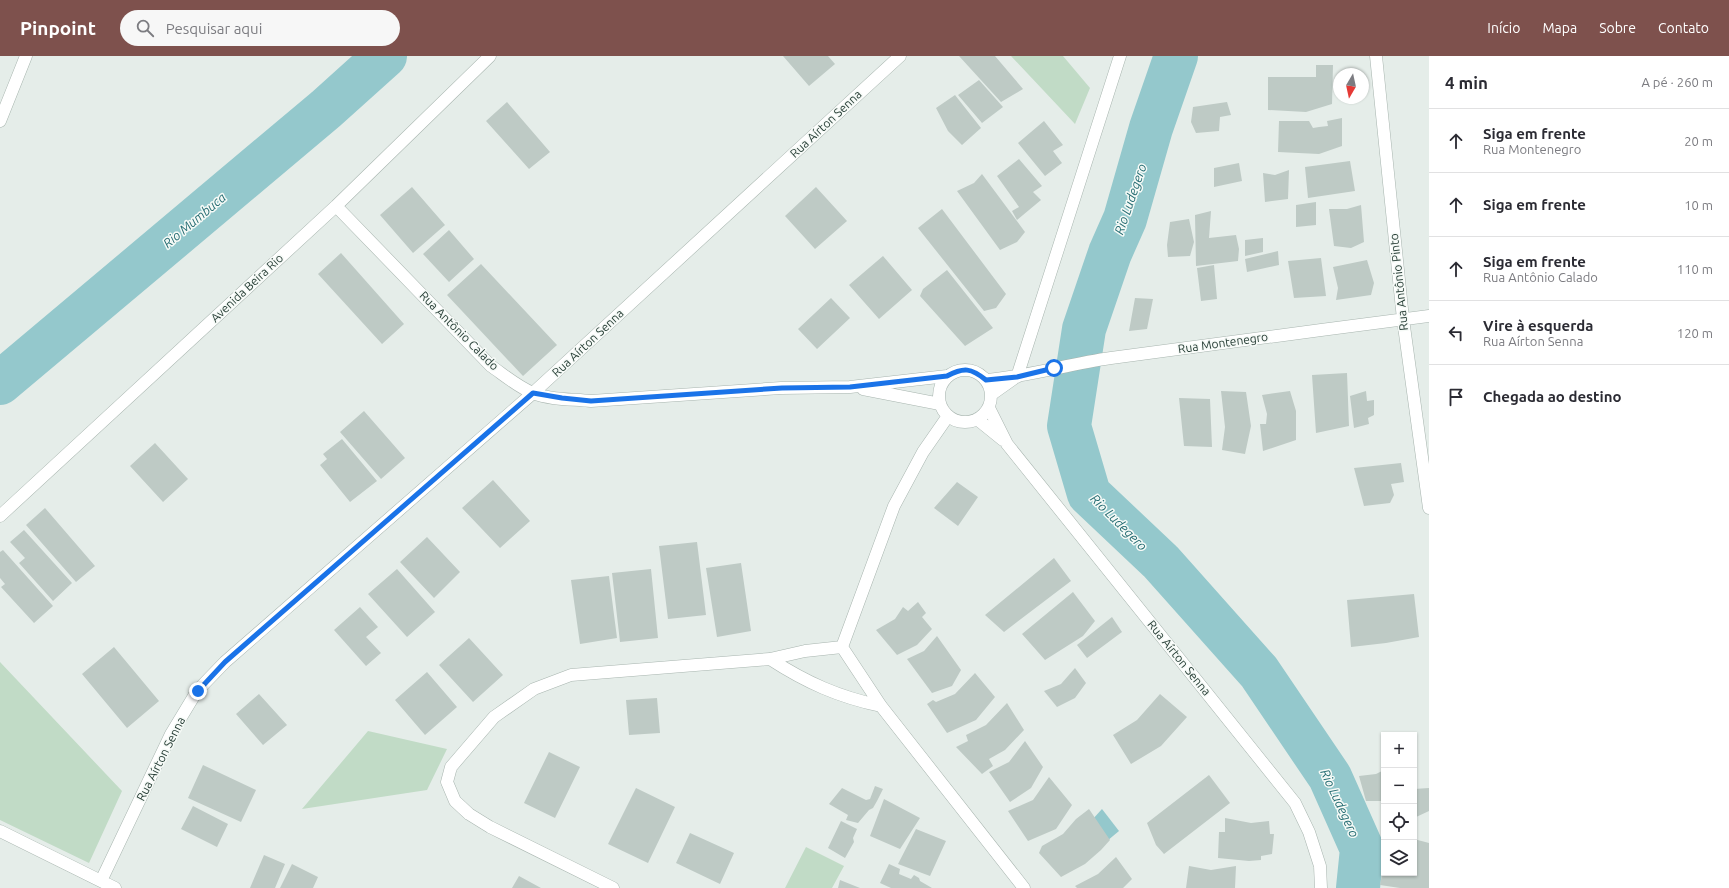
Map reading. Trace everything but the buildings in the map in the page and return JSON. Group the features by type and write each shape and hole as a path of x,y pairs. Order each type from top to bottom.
{"street":[{"path":"0,121 26,56"},
{"name":"Avenida Beira Rio","path":"0,516 336,206 490,56"},
{"name":"Rua Aírton Senna","path":"101,881 171,734 198,691 225,662 533,393 900,56"},
{"path":"1017,377 1120,56"},
{"name":"Rua Antônio Pinto","path":"1376,56 1403,319 1429,508"},
{"name":"Rua Antônio Calado","path":"336,206 491,366 507,378 533,393 591,401 782,388 850,387 947,376"},
{"name":"Rua Montenegro","path":"986,380 1017,377 1054,368 1110,358 1429,316"},
{"path":"960,369 974,371 986,380 992,394 989,408 977,419 962,422 948,416 940,404 939,389 947,376 960,369"},
{"name":"Rua Montenegro","path":"992,394 1017,377"},
{"name":"Rua Antônio Calado","path":"850,387 940,404"},
{"name":"Rua Aírton Senna","path":"989,408 1007,444"},
{"path":"842,647 894,506 923,452 948,416"},
{"name":"Rua Aírton Senna","path":"977,419 1007,444 1295,803 1309,832 1320,866 1321,888"},
{"path":"613,888 490,827 469,814 455,801 447,782 451,767 494,717 534,689 571,675 770,659 842,647"},
{"path":"842,647 882,706 1024,888"},
{"path":"770,659 794,675 819,688 850,699 882,706"},
{"path":"0,831 115,888"}],"green space":[{"path":"1011,56 1063,56 1090,88 1075,124"},
{"path":"0,662 122,791 89,863 0,820"},
{"path":"368,731 447,749 427,790 302,809"},
{"path":"806,847 844,866 832,888 785,888"}],"water":[{"path":"1102,809 1119,831 1107,841 1092,820"}],"waterway":[{"name":"Rio Mumbuca","path":"0,383 326,109 385,56"},
{"name":"Rio Ludegero","path":"1176,56 1151,128 1125,219 1110,253 1084,329 1069,426 1089,494 1161,562 1259,672 1330,777 1362,849 1358,888"}],"route":[{"path":"198,691 225,662 533,393 591,401 782,388 850,387 947,376 960,369 974,371 986,380 1017,377 1054,368"}]}
